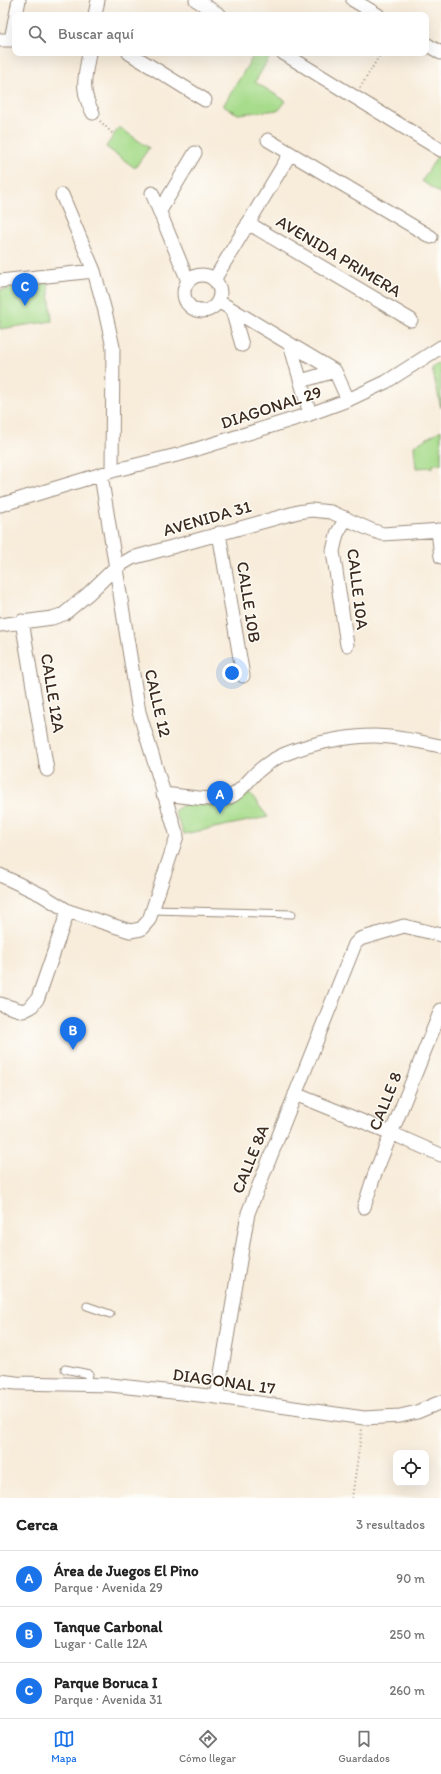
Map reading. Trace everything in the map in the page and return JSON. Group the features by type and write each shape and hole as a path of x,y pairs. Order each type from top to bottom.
{"street":[{"path":"17,12 19,0"},
{"path":"96,12 98,0"},
{"path":"196,0 215,12"},
{"path":"353,0 373,12"},
{"path":"5,40 12,25"},
{"path":"429,46 441,53"},
{"path":"89,56 84,86 86,100 93,113"},
{"path":"134,56 205,100"},
{"path":"288,56 441,150"},
{"path":"268,140 431,237"},
{"path":"160,211 196,153"},
{"path":"214,280 290,154"},
{"path":"152,193 188,281 184,292 188,303 198,310 209,309 218,301 219,290 214,280 203,275 188,281"},
{"name":"CALLE 12","path":"62,195 90,257 113,347 106,473 115,568 139,712 177,836 153,910 149,920 141,929 130,931 68,912"},
{"name":"AVENIDA PRIMERA","path":"248,223 411,320"},
{"path":"0,281 94,271"},
{"path":"218,301 335,371 348,400"},
{"path":"232,310 242,345"},
{"path":"290,344 310,414"},
{"name":"DIAGONAL 29","path":"0,505 106,473 182,454 310,414 348,400 386,382 441,347"},
{"path":"301,381 335,371"},
{"name":"AVENIDA 31","path":"0,625 52,618 64,614 88,594 115,568 132,558 219,533 311,510 331,512 383,534 440,530"},
{"name":"CALLE 10A","path":"346,518 337,534 333,551 347,645"},
{"path":"440,530 441,557"},
{"name":"CALLE 10B","path":"219,533 243,676"},
{"name":"CALLE 12A","path":"22,622 47,770"},
{"path":"164,794 227,798 239,791 268,763 285,754 306,747 338,740 375,736 392,737 441,746"},
{"path":"0,875 42,895 68,912 38,998 31,1007 23,1011 0,1004"},
{"name":"CALLE 8A","path":"217,1397 248,1213 354,944 360,939 404,926 441,935"},
{"name":"CALLE 8","path":"364,1206 374,1176 441,1010"},
{"path":"295,1094 391,1133 441,1156"},
{"name":"DIAGONAL 17","path":"0,1381 16,1383 111,1385 217,1397 364,1418 400,1416 417,1412 441,1402"}],"lane":[{"path":"153,910 292,914"},
{"path":"87,1306 110,1314"},
{"path":"65,1369 89,1374 87,1384"}],"path":[{"path":"355,97 379,56"},
{"path":"93,113 114,135"},
{"path":"352,1498 364,1418"}],"green space":[{"path":"253,56 270,56 255,82 286,101 279,110 238,114 223,106"},
{"path":"119,127 149,148 135,168 106,147"},
{"path":"438,155 441,155 441,194 422,181"},
{"path":"48,283 52,321 0,329 0,290"},
{"path":"441,362 441,408 432,368"},
{"path":"441,430 441,464 433,464 433,467 416,468 414,446"},
{"path":"249,793 268,817 184,834 174,811 183,805 226,805"}],"place":[{"name":"Parque Boruca I","path":"25,306"},
{"name":"Área de Juegos El Pino","path":"220,814"},
{"name":"Tanque Carbonal","path":"73,1050"}]}
